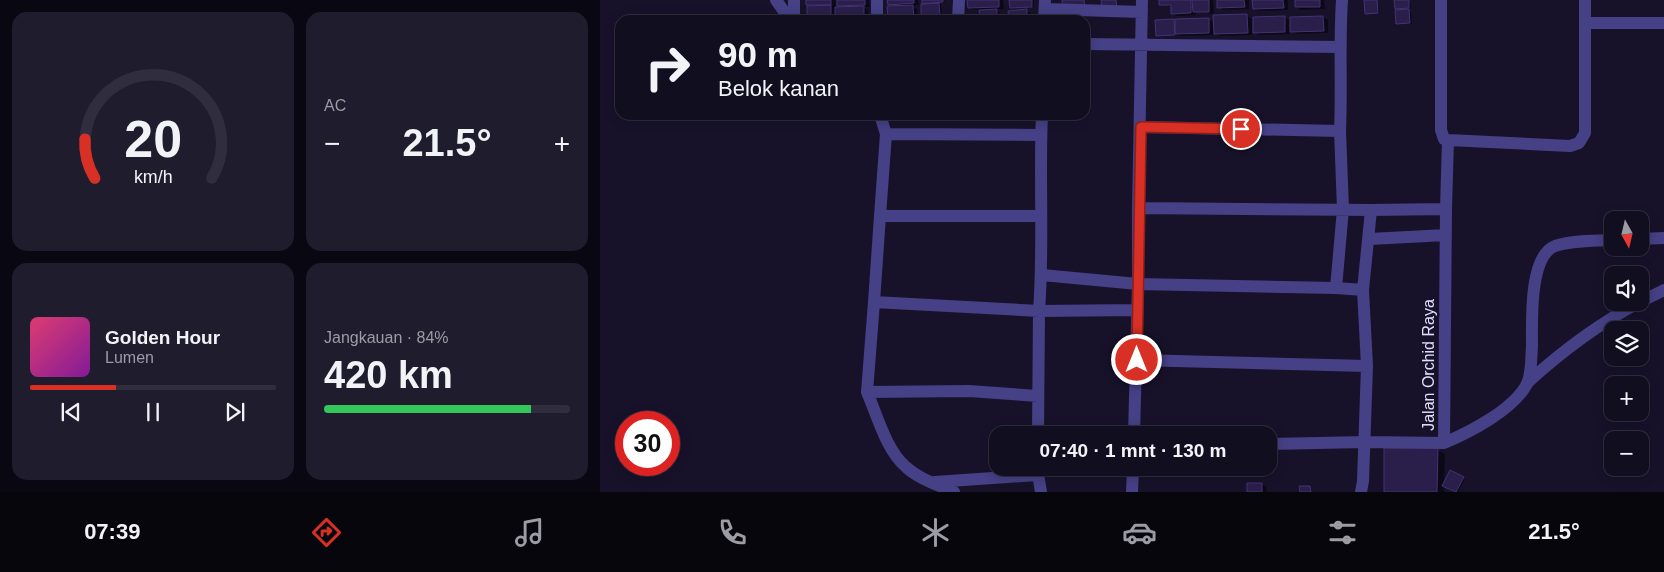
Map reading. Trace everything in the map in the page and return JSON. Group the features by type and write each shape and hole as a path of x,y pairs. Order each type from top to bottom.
{"street":[{"path":"776,0 788,15"},
{"path":"792,15 794,0"},
{"path":"877,15 878,0"},
{"path":"958,15 959,0"},
{"path":"1336,288 1343,209 1340,131 1342,92 1339,47 1342,0"},
{"name":"Jalan Orchid Raya","path":"1277,444 1444,443 1445,234 1448,140 1444,139 1441,130 1441,0"},
{"path":"1448,140 1570,146 1579,143 1585,133 1585,0"},
{"path":"1044,10 1142,6 1134,426"},
{"path":"1585,23 1664,23"},
{"path":"1090,44 1339,47"},
{"path":"882,120 886,134 867,392 883,429 900,461 912,472 954,492"},
{"path":"1038,426 1039,311 1042,275 1040,216 1042,120"},
{"path":"1141,127 1340,131"},
{"path":"886,134 1041,135"},
{"path":"1138,208 1446,209"},
{"path":"1361,492 1364,481 1365,442 1364,290 1370,239 1371,210"},
{"path":"880,216 1040,216"},
{"path":"1370,239 1445,234"},
{"path":"1649,239 1664,238"},
{"path":"1527,383 1531,364 1533,302 1538,267 1542,257 1550,249 1566,244 1604,241"},
{"path":"1042,275 1138,284 1364,290"},
{"path":"1649,296 1663,286"},
{"path":"874,302 1039,311 1137,310"},
{"path":"1444,443 1468,433 1487,421 1510,402 1547,365 1590,332 1625,311"},
{"path":"1137,360 1366,366"},
{"path":"867,392 969,391 1038,396"},
{"path":"933,482 990,476"},
{"path":"1038,476 1041,492"},
{"path":"1132,476 1132,492"}],"building":[{"path":"806,0 831,0 831,5 806,5"},
{"path":"837,0 865,0 865,5 837,6"},
{"path":"887,0 914,0 914,3 888,5"},
{"path":"922,0 943,0 943,2 922,4"},
{"path":"967,0 999,0 999,7 968,8"},
{"path":"1009,0 1032,0 1032,7 1010,8"},
{"path":"1062,0 1084,0 1085,7 1063,8"},
{"path":"1101,0 1116,0 1117,9 1102,10"},
{"path":"1159,0 1191,0 1191,13 1171,14 1171,5 1159,5"},
{"path":"1192,0 1209,0 1209,12 1193,12"},
{"path":"1217,0 1244,0 1245,7 1217,8"},
{"path":"1252,0 1283,0 1284,8 1253,9"},
{"path":"1295,0 1320,0 1320,7 1295,7"},
{"path":"1364,0 1377,0 1378,13 1365,14"},
{"path":"1394,0 1409,0 1409,8 1395,9"},
{"path":"939,3 940,15 921,15 921,4"},
{"path":"831,5 831,15 807,15 807,6"},
{"path":"913,5 914,15 888,15 887,6"},
{"path":"864,6 864,15 835,15 835,7"},
{"path":"997,9 997,15 980,15 979,10"},
{"path":"1027,9 1027,15 1008,15 1008,11"},
{"path":"1409,9 1410,23 1396,24 1395,10"},
{"path":"1247,14 1248,33 1214,34 1213,15"},
{"path":"1285,16 1285,32 1253,33 1253,17"},
{"path":"1323,16 1324,31 1290,32 1290,17"},
{"path":"1209,18 1209,33 1175,34 1175,19"},
{"path":"1174,19 1175,35 1156,36 1155,20"},
{"path":"1384,448 1438,448 1437,492 1384,492"},
{"path":"1450,470 1464,477 1456,492 1442,486"},
{"path":"1247,483 1262,483 1262,492 1247,492"},
{"path":"1299,486 1310,486 1311,492 1300,492"}],"route":[{"path":"1137,360 1138,208 1141,127 1241,129"}]}
